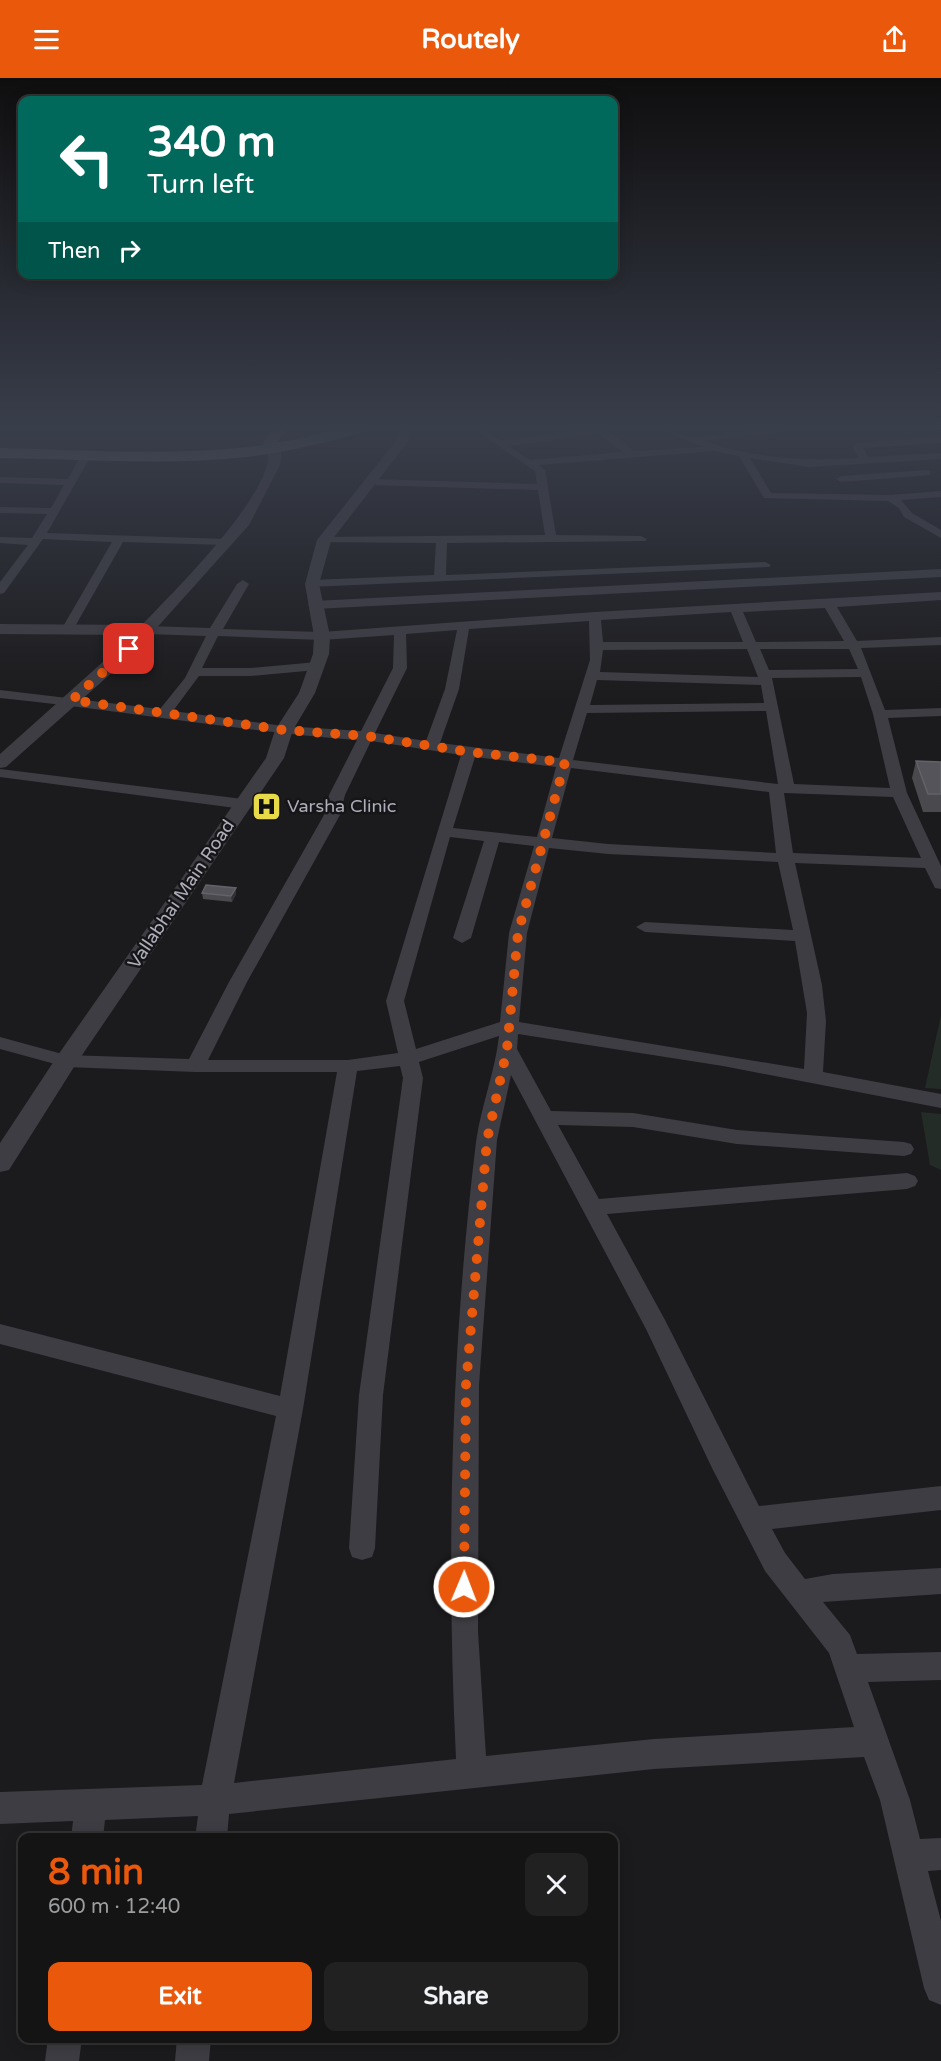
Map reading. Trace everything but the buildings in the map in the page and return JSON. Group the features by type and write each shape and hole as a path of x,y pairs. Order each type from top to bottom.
{"street":[{"path":"0,591 51,518"},
{"path":"0,763 129,649 246,518"},
{"name":"Vallabhai Main Road","path":"0,1163 66,1061 274,758 284,730 307,693 321,654 322,636 314,605 312,584 324,540 342,518"},
{"path":"548,518 551,538"},
{"path":"912,518 941,535"},
{"path":"324,540 641,538"},
{"path":"0,540 119,539 226,542"},
{"path":"67,630 119,539"},
{"path":"440,578 442,540"},
{"path":"0,564 20,564"},
{"path":"312,584 765,565"},
{"path":"314,605 941,573"},
{"path":"163,714 194,672 243,584"},
{"path":"0,629 147,630 322,636 595,616 941,596"},
{"path":"829,604 866,673 880,714 899,793 941,884"},
{"path":"735,608 765,678 771,707 782,788 778,824 816,1014 813,1077"},
{"path":"472,1774 464,1632 466,1385 487,1140 507,1038 518,933 565,762 597,660 595,616"},
{"path":"431,747 452,688 464,625"},
{"path":"195,1066 238,982 332,814 337,795 400,668 400,630"},
{"path":"596,646 853,645 941,642"},
{"path":"194,672 250,672 317,666"},
{"path":"592,676 765,678 866,673"},
{"path":"0,694 72,700 284,730 367,736 469,752 782,788 899,793"},
{"path":"581,709 771,707"},
{"path":"880,714 941,712"},
{"path":"362,1548 371,1395 413,1078 395,1001 469,752"},
{"path":"0,773 243,804"},
{"path":"444,832 608,849 931,863"},
{"path":"462,938 493,837"},
{"path":"645,927 802,936"},
{"path":"507,1038 546,1118 657,1327 775,1562 840,1645 895,1800 941,1988"},
{"path":"0,1043 66,1061 195,1066 348,1066 410,1058 507,1038 813,1077 941,1101"},
{"path":"212,1833 215,1800 268,1513 291,1409 331,1185 348,1066"},
{"path":"546,1118 633,1120 737,1137 904,1149"},
{"path":"593,1207 907,1181"},
{"path":"0,1334 291,1409"},
{"path":"752,1519 941,1498"},
{"path":"799,1593 833,1587 941,1581"},
{"path":"848,1668 941,1666"},
{"path":"0,1808 215,1800 654,1754 874,1742"},
{"path":"88,1833 91,1805"},
{"path":"909,1856 941,1854"},
{"path":"62,2061 64,2043"},
{"path":"192,2061 194,2043"}],"shaded area":[{"path":"941,1015 941,1089 925,1088"},
{"path":"921,1112 941,1114 941,1170 930,1165"}],"place":[{"name":"Varsha Clinic","path":"266,806"}],"route":[{"path":"129,649 72,700 284,730 367,736 469,752 565,762 518,933 507,1049 487,1140 466,1385 464,1587"}]}
